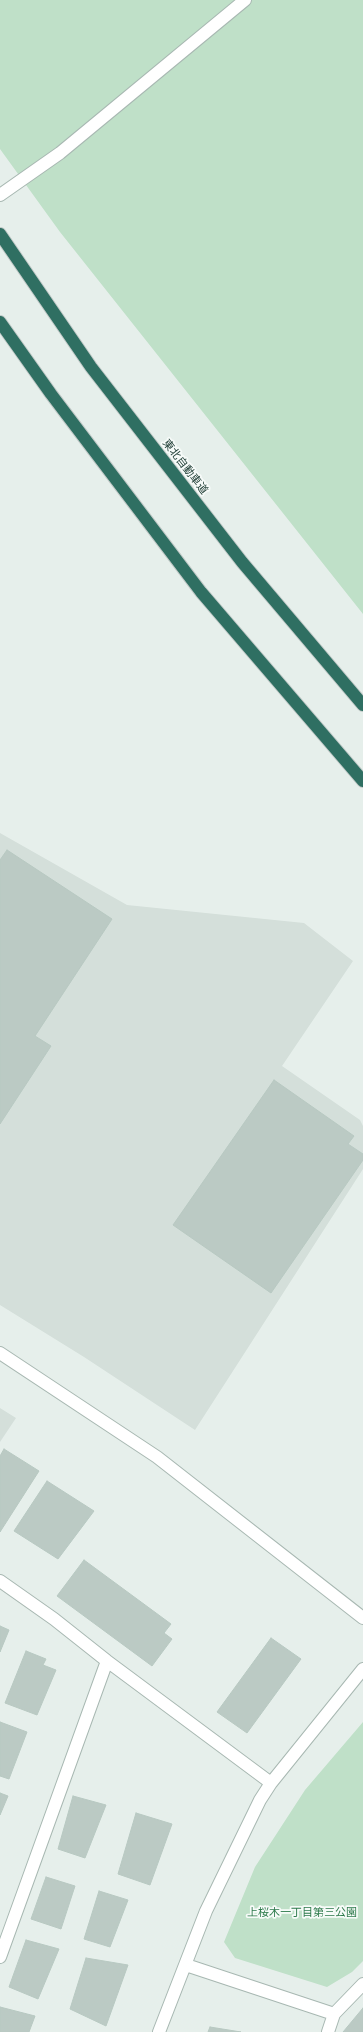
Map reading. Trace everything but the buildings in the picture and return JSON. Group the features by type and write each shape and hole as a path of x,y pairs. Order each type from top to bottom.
{"highway":[{"name":"東北自動車道","path":"0,234 96,373 242,562 363,705"},
{"path":"0,322 51,394 201,592 363,781"}],"street":[{"path":"0,195 60,153 245,0"},
{"path":"0,1353 157,1457 363,1618"},
{"path":"0,1581 54,1619 107,1661 271,1783"},
{"path":"0,1957 107,1661"},
{"path":"159,2032 206,1911 260,1800 271,1783 363,1670"},
{"path":"186,1965 334,2014"},
{"path":"328,2032 334,2014 363,1984"}],"shaded area":[{"path":"0,833 127,905 304,923 353,961 282,1066 360,1120 363,1126 363,1169 195,1430 84,1357 0,1305"},
{"path":"0,1408 16,1418 0,1442"}],"green space":[{"path":"0,0 363,0 363,614 60,232 0,149"},
{"name":"上桜木一丁目第三公園","path":"363,1722 363,1961 352,1972 327,1987 235,1958 224,1942 255,1867 305,1790"}]}
